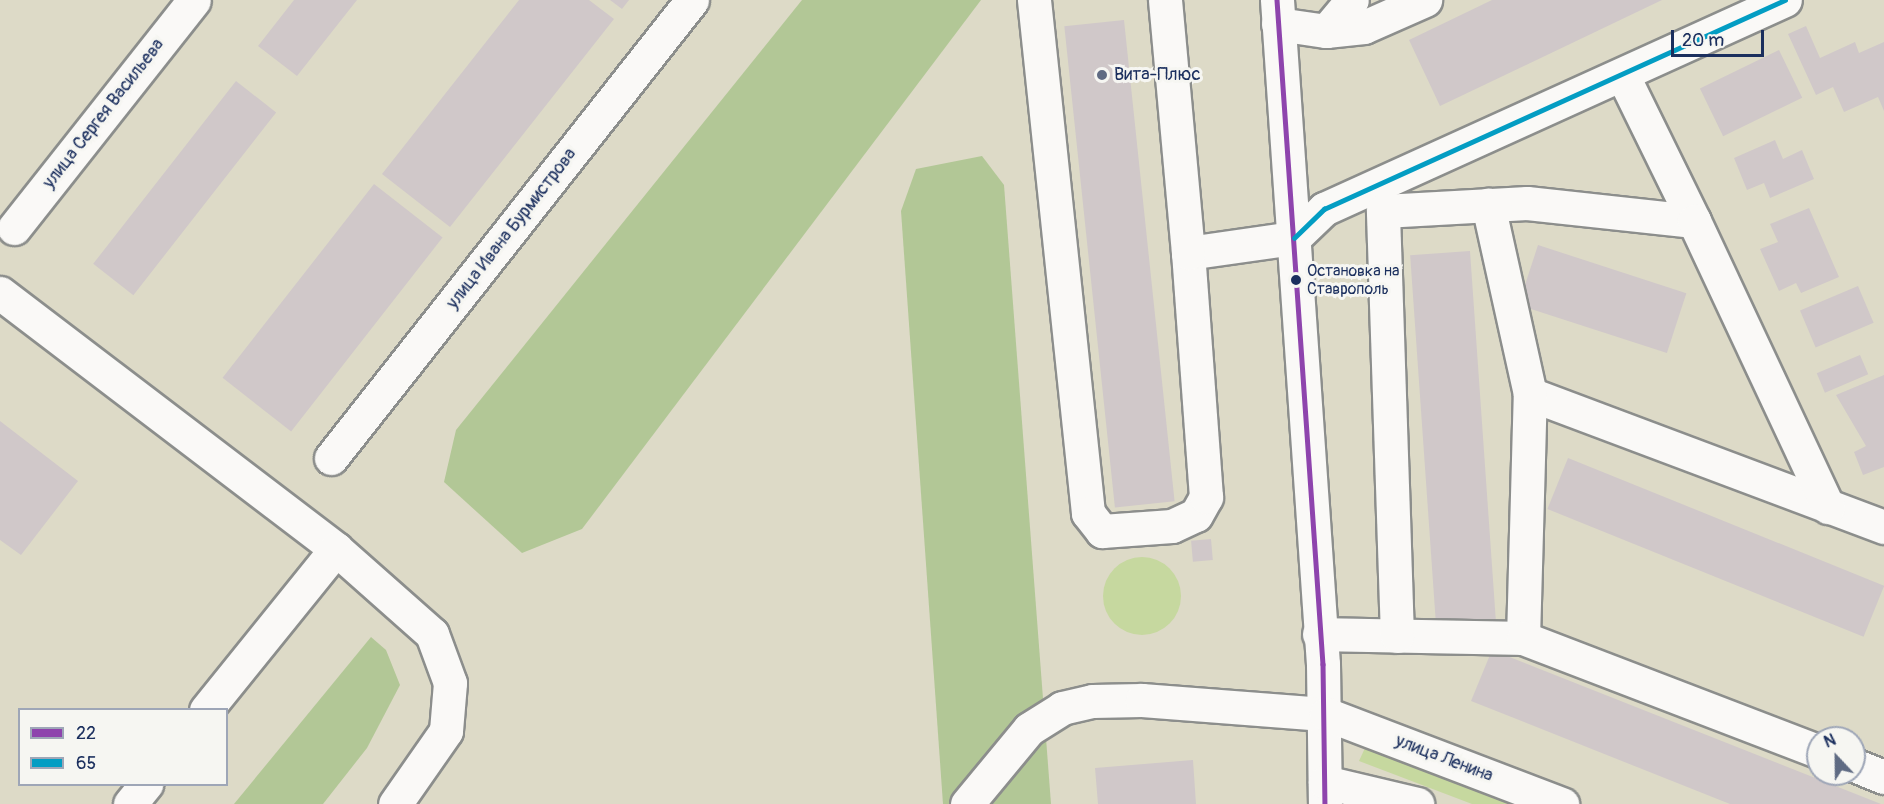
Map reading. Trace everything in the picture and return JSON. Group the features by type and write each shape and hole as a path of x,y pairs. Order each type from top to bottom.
{"street":[{"name":"улица Сергея Васильева","path":"15,228 195,0"},
{"name":"улица Ивана Бурмистрова","path":"331,458 692,0"},
{"path":"1034,0 1088,513 1102,531 1172,526 1196,515 1206,497 1188,253 1165,0"},
{"path":"1326,31 1352,0"},
{"path":"1417,804 1325,793 1326,714 1278,12 1326,31 1364,27 1425,0"},
{"path":"1188,253 1294,238 1324,209 1623,76 1785,0"},
{"path":"1623,76 1694,221 1828,507"},
{"path":"1324,209 1383,211 1527,203 1694,221"},
{"path":"1488,205 1530,394 1523,638"},
{"path":"1383,211 1397,636"},
{"path":"0,293 336,549 432,634 450,683 446,731 394,804"},
{"path":"1530,394 1884,527"},
{"path":"208,708 336,549"},
{"path":"1319,634 1523,638 1806,746"},
{"name":"улица Ленина","path":"968,804 1029,729 1062,708 1092,701 1142,700 1326,714 1562,804"},
{"path":"1866,770 1884,777"},
{"path":"130,804 144,786"}],"green space":[{"path":"802,0 981,0 582,529 522,553 444,482 456,430"},
{"path":"982,156 1004,185 1051,804 943,804 901,211 916,169"},
{"path":"1142,557 1157,560 1169,569 1178,581 1181,596 1178,611 1169,623 1157,632 1142,635 1127,632 1115,623 1106,611 1103,596 1106,581 1115,569 1127,560"},
{"path":"371,637 386,650 400,685 367,748 323,804 234,804"},
{"path":"1365,748 1512,804 1472,804 1359,761"}],"building":[{"path":"294,0 357,0 297,76 258,46"},
{"path":"519,0 589,0 614,19 450,227 382,174"},
{"path":"610,0 629,0 622,9"},
{"path":"1492,0 1662,0 1440,106 1409,40"},
{"path":"1124,20 1175,501 1115,508 1064,26"},
{"path":"1806,26 1820,58 1855,42 1859,53 1884,42 1884,111 1878,97 1844,112 1833,87 1816,95 1788,34"},
{"path":"1779,50 1802,98 1723,136 1700,89"},
{"path":"236,81 276,112 133,295 93,264"},
{"path":"1775,140 1783,159 1802,150 1814,179 1770,198 1764,183 1747,190 1734,158"},
{"path":"374,184 443,238 291,431 223,378"},
{"path":"1809,208 1839,277 1801,293 1796,283 1779,291 1760,249 1778,242 1770,224"},
{"path":"1538,245 1686,293 1667,353 1519,305"},
{"path":"1470,251 1496,625 1436,629 1410,255"},
{"path":"1858,286 1874,323 1816,347 1800,311"},
{"path":"1860,355 1868,374 1825,393 1817,373"},
{"path":"1884,375 1884,467 1863,475 1854,452 1866,446 1836,395"},
{"path":"0,421 78,481 21,555 0,540"},
{"path":"1568,458 1884,586 1864,637 1547,509"},
{"path":"1211,539 1213,560 1193,562 1191,541"},
{"path":"1492,650 1806,774 1806,786 1836,786 1881,804 1730,804 1471,701"},
{"path":"1193,760 1196,804 1098,804 1095,768"}],"transit line":[{"name":"22","path":"1277,0 1323,664 1325,804"},
{"name":"65","path":"1294,238 1324,209 1785,0"}],"place":[{"name":"Вита-Плюс","path":"1102,75"},
{"name":"Остановка на Ставрополь","path":"1296,280"}]}
